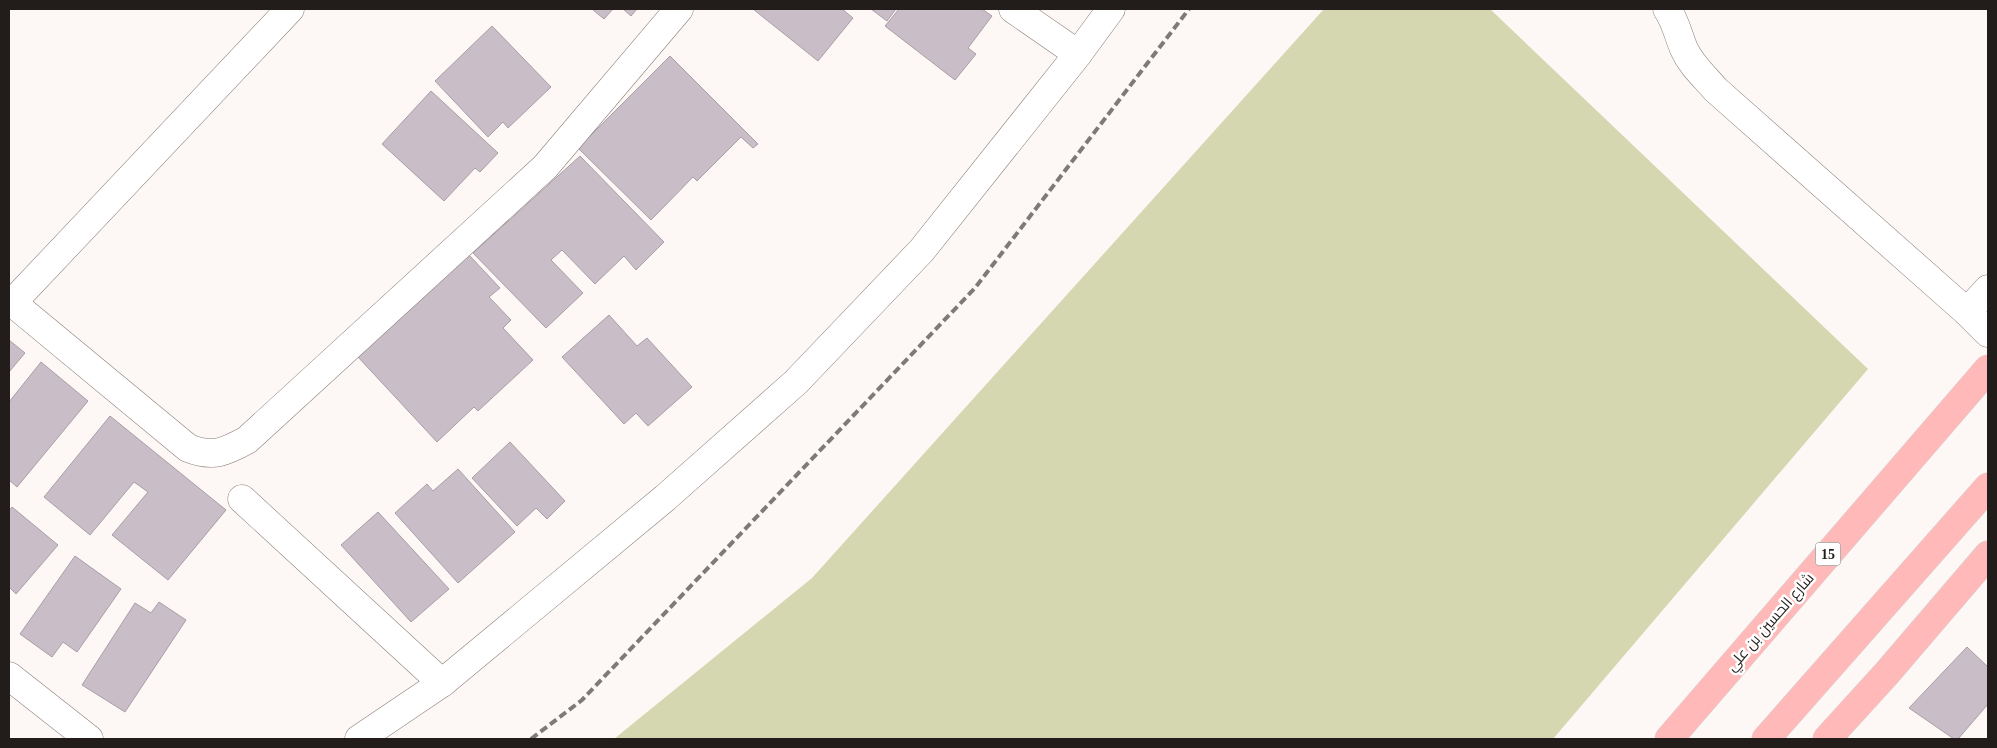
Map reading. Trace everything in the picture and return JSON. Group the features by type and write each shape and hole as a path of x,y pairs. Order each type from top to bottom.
{"highway":[{"name":"شارع الحسين بن علي","path":"1669,739 1988,369"},
{"path":"1766,739 1988,487"},
{"path":"1827,739 1887,673 1988,555"}],"street":[{"path":"290,9 10,302 188,448 203,454 225,452 247,440 545,167 679,9"},
{"path":"1012,9 1078,54"},
{"path":"359,739 442,683 665,498 796,382 922,250 1078,54 1111,9"},
{"path":"1667,9 1675,20 1684,49 1694,66 1716,90 1967,312 1988,333"},
{"path":"1967,312 1988,289"},
{"path":"242,499 442,683"},
{"path":"9,676 89,739"}],"green space":[{"path":"1324,9 1490,9 1868,369 1553,739 614,739 812,578"}],"building":[{"path":"592,9 613,9 604,19"},
{"path":"623,9 637,9 631,16"},
{"path":"753,9 842,9 853,18 818,61"},
{"path":"871,9 896,9 887,21"},
{"path":"899,9 982,9 992,16 968,48 976,54 955,80 885,26"},
{"path":"492,26 551,87 508,128 503,122 488,137 435,81"},
{"path":"670,56 758,144 753,148 741,137 697,181 693,177 651,220 578,148"},
{"path":"431,91 498,153 480,172 475,168 444,201 382,144"},
{"path":"580,156 664,242 636,270 624,256 595,284 562,250 551,260 583,293 546,328 473,253"},
{"path":"469,255 500,288 489,297 511,320 503,328 533,360 478,411 474,407 437,442 358,357"},
{"path":"609,315 637,346 647,338 692,387 648,426 636,413 624,424 562,357"},
{"path":"9,340 25,353 9,372"},
{"path":"41,362 88,401 17,487 9,480 9,402"},
{"path":"110,416 226,510 168,580 112,535 148,492 134,482 90,535 44,497"},
{"path":"510,442 565,501 547,519 536,508 517,526 472,478"},
{"path":"458,469 515,532 458,583 395,513 427,484 433,491"},
{"path":"12,507 58,545 16,594 9,587 9,511"},
{"path":"378,512 449,589 411,622 341,545"},
{"path":"75,556 121,589 77,652 63,642 52,657 20,634"},
{"path":"159,602 186,620 125,712 82,685 135,603 151,613"},
{"path":"1967,647 1988,667 1988,704 1958,739 1954,739 1909,708"}],"railway":[{"path":"531,739 582,700 975,288 1189,9"}]}
